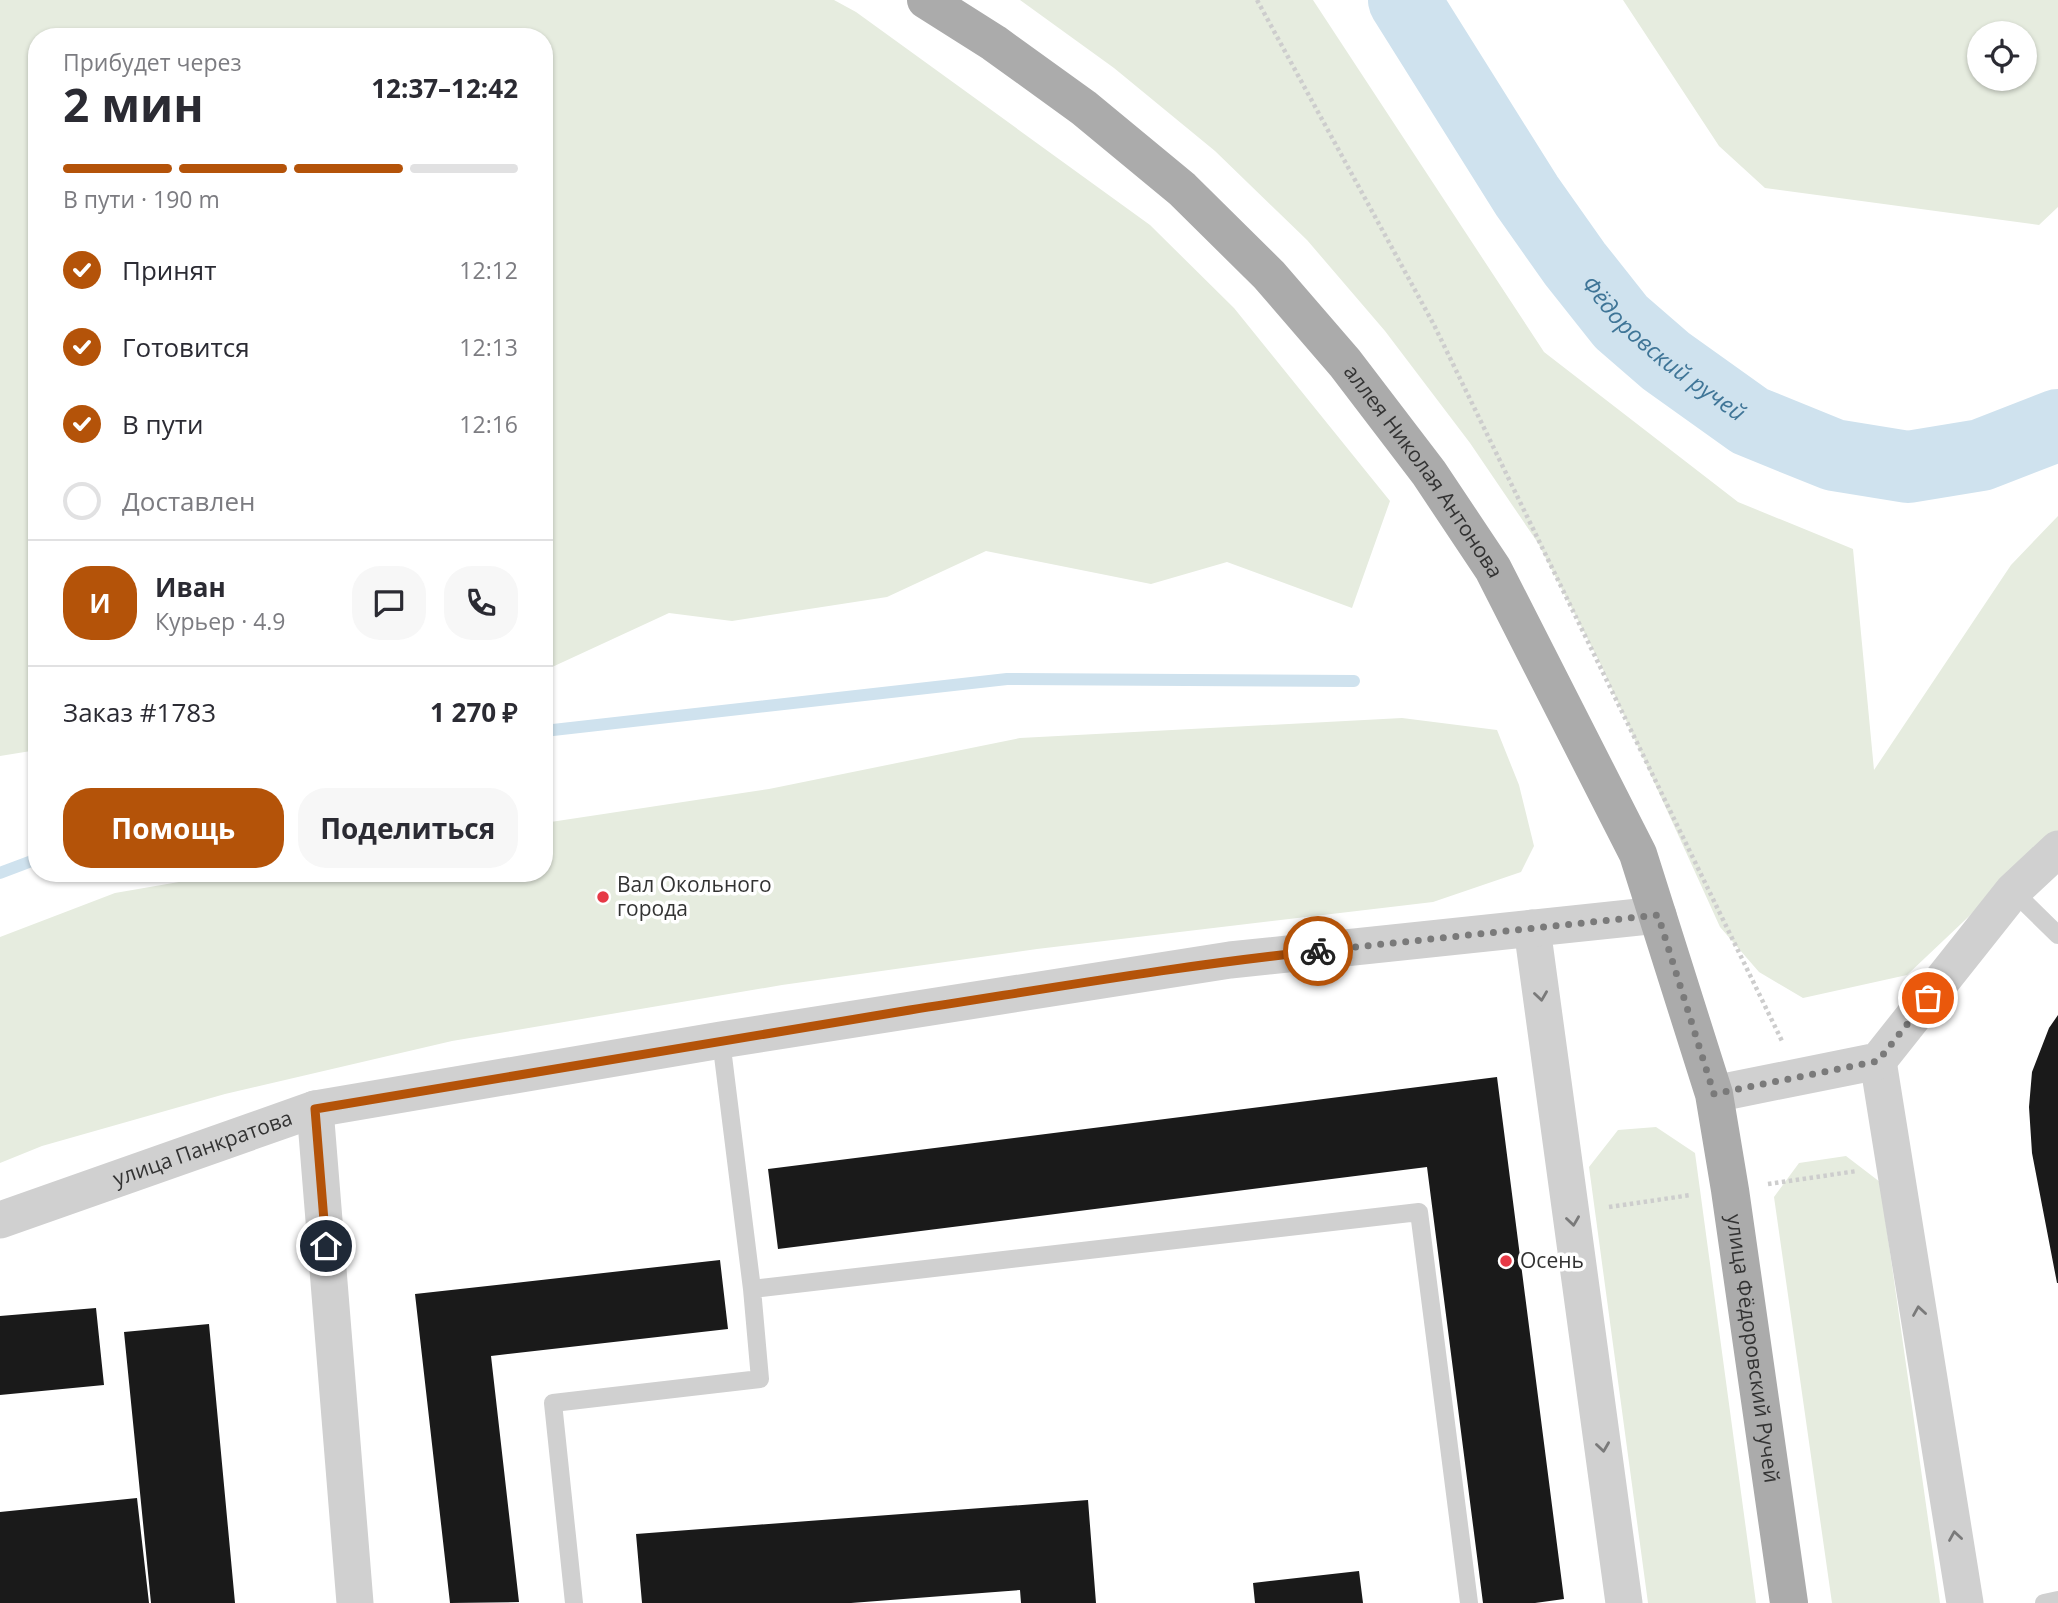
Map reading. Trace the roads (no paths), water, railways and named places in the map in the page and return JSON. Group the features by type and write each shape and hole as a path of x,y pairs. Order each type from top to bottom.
{"main road":[{"name":"аллея Николая Антонова","path":"926,0 994,43 1084,108 1182,190 1269,275 1345,363 1429,473 1493,569 1638,854 1714,1094"},
{"name":"улица Фёдоровский Ручей","path":"1714,1094 1789,1603"}],"street":[{"path":"1714,1094 1878,1061 2013,891 2058,849"},
{"name":"улица Панкратова","path":"0,1220 315,1109 721,1040 1230,960 1658,915"},
{"path":"1532,929 1624,1603"},
{"path":"1878,1061 1965,1603"},
{"path":"315,1109 355,1603"}],"lane":[{"path":"2013,891 2058,935"},
{"path":"574,1603 553,1403 760,1379 752,1289 721,1040"},
{"path":"752,1289 1419,1212 1469,1603"},
{"path":"2044,1603 2058,1600"}],"waterway":[{"name":"Фёдоровский ручей","path":"1404,0 1527,196 1575,264 1621,322 1666,361 1750,421 1834,455 1908,467 1981,455 2058,425"},
{"path":"553,730 1007,679 1354,681"},
{"path":"0,873 28,862"}],"place":[{"name":"Вал Окольного города","path":"603,897"},
{"name":"Осень","path":"1506,1261"}]}
